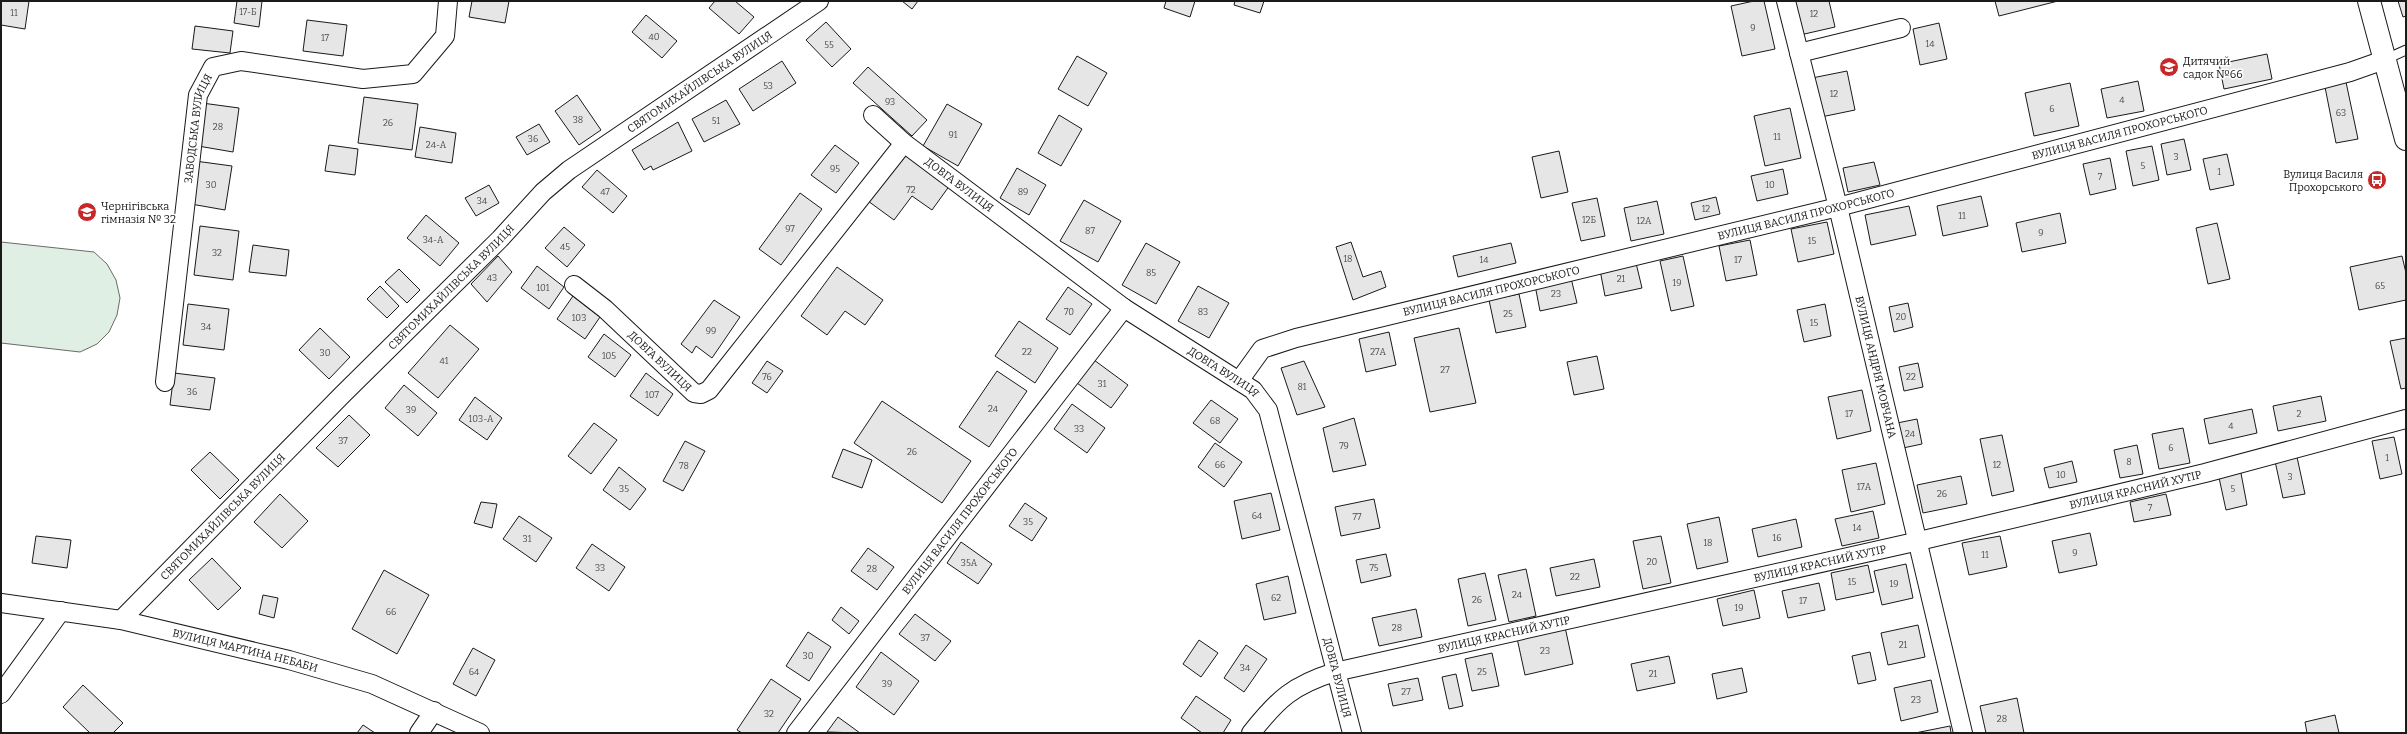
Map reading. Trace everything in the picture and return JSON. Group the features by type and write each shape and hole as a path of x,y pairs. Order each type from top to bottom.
{"main road":[{"path":"2369,1 2406,139"}],"street":[{"name":"ЗАВОДСЬКА ВУЛИЦЯ","path":"165,382 198,94 212,67 241,62 363,79 414,74 445,36 448,1"},
{"name":"СВЯТОМИХАЙЛІВСЬКА ВУЛИЦЯ","path":"120,620 343,394 500,239 543,192 569,170 819,1"},
{"name":"ВУЛИЦЯ АНДРІЯ МОВЧАНА","path":"1786,1 1838,207 1964,733"},
{"path":"1799,53 1901,28"},
{"name":"ВУЛИЦЯ ВАСИЛЯ ПРОХОРСЬКОГО","path":"1239,381 1262,349 1296,338 1838,207 2350,72 2384,60"},
{"name":"ДОВГА ВУЛИЦЯ","path":"873,115 904,143 1124,308 1253,390 1268,410 1352,733"},
{"name":"ДОВГА ВУЛИЦЯ","path":"574,285 605,309 694,393 701,394 709,390 904,143"},
{"name":"ВУЛИЦЯ ВАСИЛЯ ПРОХОРСЬКОГО","path":"796,733 1124,308"},
{"name":"ВУЛИЦЯ КРАСНИЙ ХУТІР","path":"1251,733 1268,711 1291,690 1314,678 1335,672 1919,541 2205,473 2406,418"},
{"name":"ВУЛИЦЯ МАРТИНА НЕБАБИ","path":"1,602 120,620 289,660 372,684 480,733"},
{"path":"1,694 61,611"},
{"path":"419,733 434,711"}],"lane":[{"path":"2384,60 2406,50"}],"green space":[{"path":"1,242 94,252 107,264 116,280 120,298 117,315 109,332 97,344 80,352 1,343"}],"building":[{"path":"1,1 29,1 25,29 1,25"},
{"path":"237,1 262,1 259,27 234,23"},
{"path":"472,1 509,1 505,23 469,17"},
{"path":"715,1 735,1 754,17 739,34 709,8"},
{"path":"902,1 918,1 912,9"},
{"path":"1166,1 1195,1 1190,17 1164,8"},
{"path":"1235,1 1264,1 1260,13 1234,5"},
{"path":"1754,1 1764,1 1775,49 1742,56 1731,6"},
{"path":"1792,1 1829,1 1835,27 1800,35"},
{"path":"1995,1 2058,1 1999,16"},
{"path":"2398,1 2406,1 2406,16 2403,17"},
{"path":"646,15 677,41 662,58 632,32"},
{"path":"307,20 347,25 343,56 303,51"},
{"path":"826,22 851,49 832,67 806,40"},
{"path":"1939,23 1947,59 1920,65 1913,29"},
{"path":"195,26 233,31 230,53 192,49"},
{"path":"2267,54 2272,79 2224,89 2219,64"},
{"path":"1077,56 1107,73 1088,106 1058,89"},
{"path":"782,61 796,83 753,111 739,89"},
{"path":"868,67 927,120 912,136 853,83"},
{"path":"1847,71 1855,110 1821,117 1812,78"},
{"path":"2138,81 2144,111 2107,118 2101,89"},
{"path":"2346,82 2358,139 2336,143 2325,87"},
{"path":"2070,83 2079,126 2034,136 2025,93"},
{"path":"577,95 601,130 579,145 555,111"},
{"path":"364,97 418,104 412,150 358,143"},
{"path":"726,100 740,124 704,142 692,119"},
{"path":"202,103 239,108 233,152 198,146"},
{"path":"947,104 982,124 958,166 923,146"},
{"path":"1790,108 1801,158 1765,166 1754,116"},
{"path":"1059,115 1082,129 1061,166 1038,153"},
{"path":"678,122 692,151 653,170 651,166 644,170 632,150"},
{"path":"539,124 550,142 527,155 516,137"},
{"path":"420,127 456,133 452,163 415,157"},
{"path":"2184,139 2191,170 2167,175 2161,144"},
{"path":"329,145 358,149 355,175 325,171"},
{"path":"835,145 859,163 836,193 811,175"},
{"path":"2152,146 2159,180 2133,186 2126,151"},
{"path":"904,151 950,185 932,210 912,196 894,220 868,201"},
{"path":"1559,151 1568,192 1541,198 1532,157"},
{"path":"2227,154 2234,185 2210,190 2203,159"},
{"path":"2110,158 2116,189 2090,195 2083,164"},
{"path":"195,161 232,166 225,210 191,204"},
{"path":"1874,162 1880,185 1848,192 1843,168"},
{"path":"1017,168 1046,185 1029,215 1000,198"},
{"path":"1783,169 1788,194 1757,201 1751,176"},
{"path":"597,170 627,196 613,213 582,187"},
{"path":"489,185 499,203 476,216 465,198"},
{"path":"800,193 822,209 781,265 759,249"},
{"path":"1981,196 1988,226 1943,236 1937,206"},
{"path":"1716,197 1720,214 1695,220 1691,203"},
{"path":"1597,198 1605,236 1581,241 1572,203"},
{"path":"1084,200 1121,221 1098,262 1060,241"},
{"path":"1657,201 1664,234 1631,241 1624,208"},
{"path":"1909,206 1916,235 1871,245 1865,215"},
{"path":"2060,213 2066,243 2022,252 2016,223"},
{"path":"426,215 459,243 440,266 407,238"},
{"path":"1827,222 1834,254 1798,262 1791,229"},
{"path":"2217,223 2230,279 2208,284 2196,228"},
{"path":"200,226 239,231 233,280 194,275"},
{"path":"564,227 585,245 567,267 545,248"},
{"path":"1750,240 1757,275 1726,281 1719,246"},
{"path":"1351,242 1363,277 1381,271 1386,287 1353,300 1336,247"},
{"path":"1146,243 1180,262 1156,304 1122,285"},
{"path":"1511,243 1516,263 1458,277 1453,256"},
{"path":"253,245 289,250 286,276 249,272"},
{"path":"498,256 512,272 487,302 471,284"},
{"path":"1683,256 1694,306 1671,311 1660,261"},
{"path":"2402,256 2406,273 2406,300 2359,310 2350,267"},
{"path":"1636,263 1642,288 1605,296 1600,270"},
{"path":"537,266 564,287 549,309 521,288"},
{"path":"837,267 883,300 865,325 845,311 827,335 801,316"},
{"path":"399,269 420,290 407,303 385,282"},
{"path":"1571,278 1577,303 1540,311 1535,285"},
{"path":"380,286 399,306 387,318 367,299"},
{"path":"1198,286 1229,303 1209,338 1178,321"},
{"path":"1068,287 1092,304 1070,335 1046,319"},
{"path":"1519,294 1526,327 1496,333 1489,300"},
{"path":"573,296 600,317 585,339 557,319"},
{"path":"714,300 740,317 712,358 696,346 692,353 681,344"},
{"path":"1908,303 1913,327 1894,332 1889,307"},
{"path":"188,304 229,309 224,350 183,345"},
{"path":"1825,304 1831,336 1804,342 1797,310"},
{"path":"1019,321 1058,348 1035,383 995,356"},
{"path":"450,325 479,349 438,398 408,373"},
{"path":"320,328 350,357 329,379 299,350"},
{"path":"1459,328 1476,403 1430,412 1414,338"},
{"path":"1389,332 1396,365 1366,372 1359,339"},
{"path":"604,334 631,355 615,377 588,357"},
{"path":"2406,338 2406,388 2401,389 2390,341"},
{"path":"1597,356 1604,389 1574,395 1567,362"},
{"path":"1094,360 1128,385 1111,408 1077,383"},
{"path":"767,361 783,371 767,393 752,383"},
{"path":"1304,361 1325,407 1297,415 1281,368"},
{"path":"1918,363 1923,387 1904,391 1899,367"},
{"path":"997,371 1027,391 989,447 959,427"},
{"path":"174,373 215,378 210,410 170,405"},
{"path":"646,373 673,394 658,416 630,396"},
{"path":"404,385 437,413 418,436 385,408"},
{"path":"1862,390 1871,431 1837,439 1828,397"},
{"path":"2321,396 2326,421 2278,431 2273,406"},
{"path":"475,397 502,418 487,440 459,420"},
{"path":"1211,400 1238,419 1220,443 1193,423"},
{"path":"882,401 971,461 942,503 854,443"},
{"path":"1072,404 1105,428 1087,453 1054,429"},
{"path":"2252,409 2257,433 2209,444 2204,419"},
{"path":"349,415 370,435 338,467 316,448"},
{"path":"1354,418 1366,465 1333,472 1323,428"},
{"path":"1917,419 1922,444 1903,448 1897,423"},
{"path":"594,423 617,440 591,474 568,456"},
{"path":"2183,428 2190,463 2159,469 2152,434"},
{"path":"2002,435 2014,491 1992,496 1980,439"},
{"path":"2394,437 2402,474 2380,479 2372,441"},
{"path":"685,441 705,451 683,491 663,481"},
{"path":"1215,443 1242,462 1224,487 1198,467"},
{"path":"2137,445 2143,474 2120,478 2114,450"},
{"path":"843,449 872,460 862,488 832,477"},
{"path":"210,452 239,480 220,499 191,470"},
{"path":"2297,457 2305,494 2283,498 2275,461"},
{"path":"2072,461 2077,482 2049,488 2044,468"},
{"path":"1876,463 1885,504 1851,512 1842,470"},
{"path":"619,467 646,489 630,510 603,490"},
{"path":"2240,468 2247,505 2226,510 2218,473"},
{"path":"1961,476 1967,504 1923,513 1917,485"},
{"path":"1271,493 1280,530 1242,539 1234,501"},
{"path":"280,494 308,521 282,548 254,522"},
{"path":"2166,494 2171,515 2134,522 2130,502"},
{"path":"1374,499 1380,528 1341,536 1335,507"},
{"path":"481,502 497,504 492,528 474,523"},
{"path":"1025,503 1047,518 1032,541 1009,526"},
{"path":"1873,511 1879,538 1842,546 1835,519"},
{"path":"519,516 552,538 536,562 503,539"},
{"path":"1719,517 1728,562 1697,569 1687,524"},
{"path":"1796,519 1802,547 1758,557 1752,529"},
{"path":"2090,533 2097,565 2059,573 2052,541"},
{"path":"36,536 71,540 67,568 32,563"},
{"path":"1661,536 1671,583 1643,589 1633,541"},
{"path":"2000,536 2007,567 1969,575 1962,543"},
{"path":"961,542 992,564 978,584 947,563"},
{"path":"592,544 625,567 609,591 576,568"},
{"path":"868,548 894,567 877,590 851,571"},
{"path":"1386,554 1391,576 1361,583 1356,560"},
{"path":"212,558 241,588 218,610 189,580"},
{"path":"1594,559 1600,587 1556,596 1550,568"},
{"path":"1906,564 1913,598 1882,605 1874,571"},
{"path":"1868,565 1874,592 1836,600 1831,573"},
{"path":"1526,569 1536,616 1509,622 1498,575"},
{"path":"384,570 429,595 397,654 352,629"},
{"path":"1485,573 1496,620 1468,626 1458,579"},
{"path":"1288,576 1296,613 1264,620 1256,584"},
{"path":"1819,583 1825,610 1788,618 1782,591"},
{"path":"1754,590 1760,618 1723,626 1717,599"},
{"path":"263,595 278,598 274,618 259,614"},
{"path":"841,607 859,621 849,634 832,620"},
{"path":"1416,609 1422,637 1379,646 1372,618"},
{"path":"915,614 951,641 935,661 899,634"},
{"path":"1918,625 1925,657 1888,665 1881,633"},
{"path":"1565,627 1573,664 1525,675 1517,638"},
{"path":"808,632 831,647 809,681 786,666"},
{"path":"1199,640 1218,653 1201,677 1183,664"},
{"path":"1246,645 1267,659 1244,692 1224,678"},
{"path":"473,648 495,660 476,696 453,684"},
{"path":"881,652 919,681 894,715 856,687"},
{"path":"1870,652 1876,680 1858,684 1852,656"},
{"path":"1492,653 1499,686 1472,691 1465,659"},
{"path":"1669,656 1675,683 1637,691 1631,664"},
{"path":"1742,668 1747,692 1717,699 1712,674"},
{"path":"1456,674 1463,706 1449,709 1442,677"},
{"path":"1418,678 1423,700 1393,706 1388,684"},
{"path":"771,679 801,699 778,733 742,733 737,730"},
{"path":"1931,680 1938,712 1901,721 1894,688"},
{"path":"83,685 123,723 113,733 90,733 63,707"},
{"path":"1196,696 1231,720 1223,733 1202,733 1181,718"},
{"path":"2017,698 2024,733 1986,733 1980,706"},
{"path":"2335,715 2339,733 2307,733 2305,722"},
{"path":"838,717 860,733 827,732"},
{"path":"363,725 375,733 357,733"},
{"path":"1950,726 1951,733 1915,733"}],"place":[{"name":"Дитячий садок №66","path":"2169,67"},
{"name":"Вулиця Василя Прохорського","path":"2377,180"},
{"name":"Чернігівська гімназія № 32","path":"87,212"}]}
